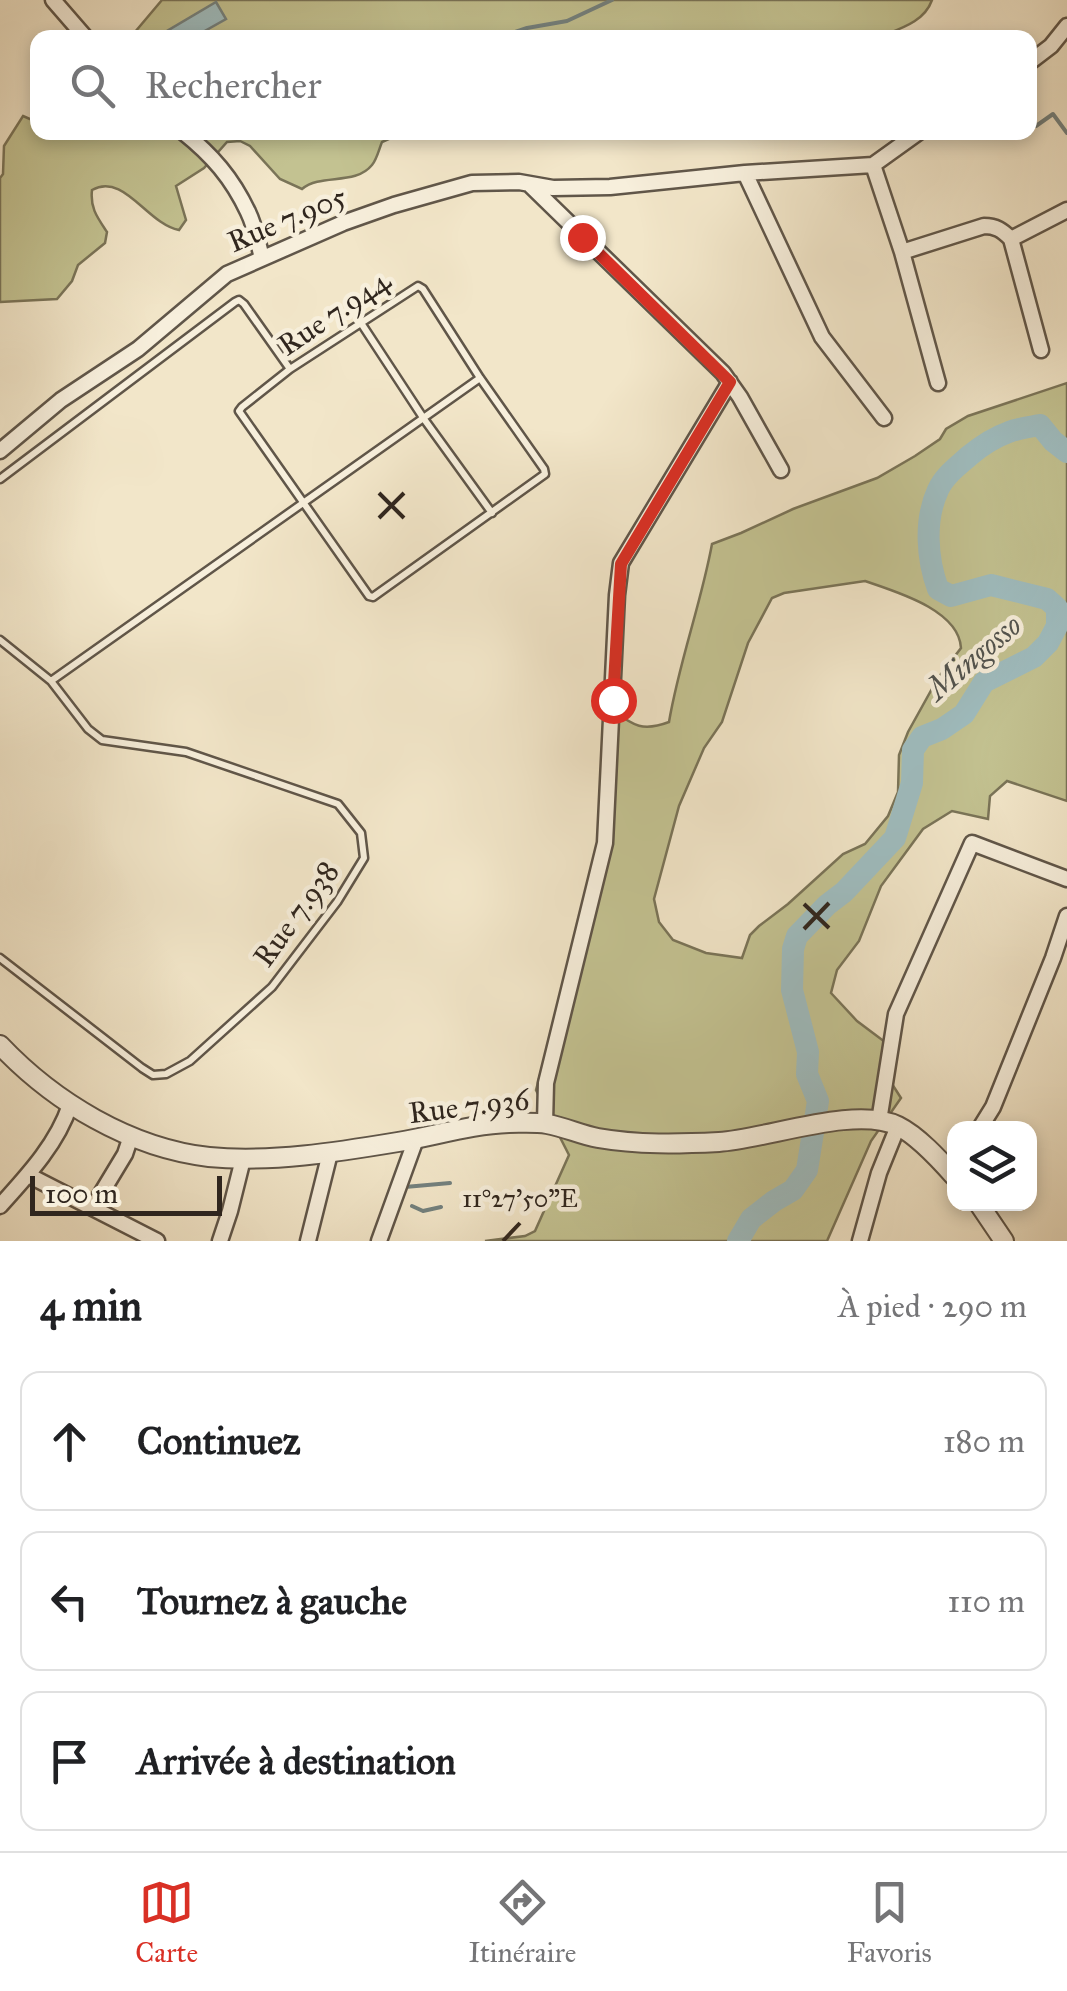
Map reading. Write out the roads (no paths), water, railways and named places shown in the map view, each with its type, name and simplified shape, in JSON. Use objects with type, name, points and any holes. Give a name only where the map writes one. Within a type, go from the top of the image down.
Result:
[{"type":"street","points":[[53,0],[79,30]]},
{"type":"street","points":[[1037,57],[1067,26]]},
{"type":"street","points":[[193,140],[224,172],[250,214],[262,258]]},
{"type":"street","points":[[908,140],[872,165],[902,252],[938,383]]},
{"type":"street","name":"Rue 7.905","points":[[0,452],[62,400],[138,349],[235,269],[360,217],[472,183],[610,187],[872,165]]},
{"type":"street","points":[[745,173],[822,337],[884,418]]},
{"type":"street","points":[[532,186],[730,382],[781,470]]},
{"type":"street","points":[[1010,240],[1067,210]]},
{"type":"street","points":[[902,252],[984,226],[1004,231],[1010,240],[1041,350]]},
{"type":"street","points":[[545,1124],[546,1083],[605,843],[621,564],[730,382]]},
{"type":"street","points":[[879,1121],[896,1014],[972,843],[1067,880]]},
{"type":"street","points":[[984,1121],[1067,916]]},
{"type":"street","name":"Rue 7.936","points":[[1,1048],[70,1104],[131,1136],[206,1156],[243,1159],[330,1153],[479,1126],[545,1124],[594,1138],[650,1144],[740,1140],[840,1120],[879,1121],[898,1126],[947,1164]]},
{"type":"street","points":[[2,1202],[28,1175],[62,1127],[70,1104]]},
{"type":"street","points":[[875,1241],[861,1236],[878,1173],[898,1126]]},
{"type":"street","points":[[93,1206],[125,1154],[131,1136]]},
{"type":"street","points":[[379,1241],[416,1139]]},
{"type":"street","points":[[308,1241],[330,1153]]},
{"type":"street","points":[[220,1241],[243,1159]]},
{"type":"street","points":[[28,1175],[158,1241]]},
{"type":"street","points":[[984,1211],[1004,1241]]},
{"type":"lane","name":"Rue 7.944","points":[[305,504],[239,412],[290,369],[418,286],[544,469],[540,478],[492,513]]},
{"type":"lane","points":[[0,479],[239,300],[290,369]]},
{"type":"lane","points":[[305,504],[368,596],[373,597],[492,513],[361,323]]},
{"type":"lane","points":[[51,681],[480,378]]},
{"type":"lane","name":"Rue 7.938","points":[[0,640],[51,681],[102,740],[186,752],[338,804],[361,833],[364,858],[338,902],[272,986],[190,1061],[166,1074],[154,1075],[142,1068],[0,958]]},
{"type":"water","points":[[216,2],[226,19],[206,30],[169,30]]},
{"type":"waterway","points":[[521,30],[567,21],[612,0]]},
{"type":"waterway","points":[[1037,125],[1053,114],[1067,133]]},
{"type":"waterway","name":"Mingosso","points":[[738,1241],[751,1219],[793,1190],[807,1170],[818,1101],[807,1074],[808,1052],[792,990],[797,936],[895,838],[912,783],[913,750],[922,737],[964,714],[984,682],[1034,657],[1057,626],[1057,608],[1047,599],[991,585],[951,596],[938,589],[929,540],[938,490],[974,452],[1013,431],[1040,425],[1067,452]]},
{"type":"waterway","points":[[405,1187],[450,1183]]},
{"type":"waterway","points":[[412,1206],[423,1211],[441,1207]]}]
